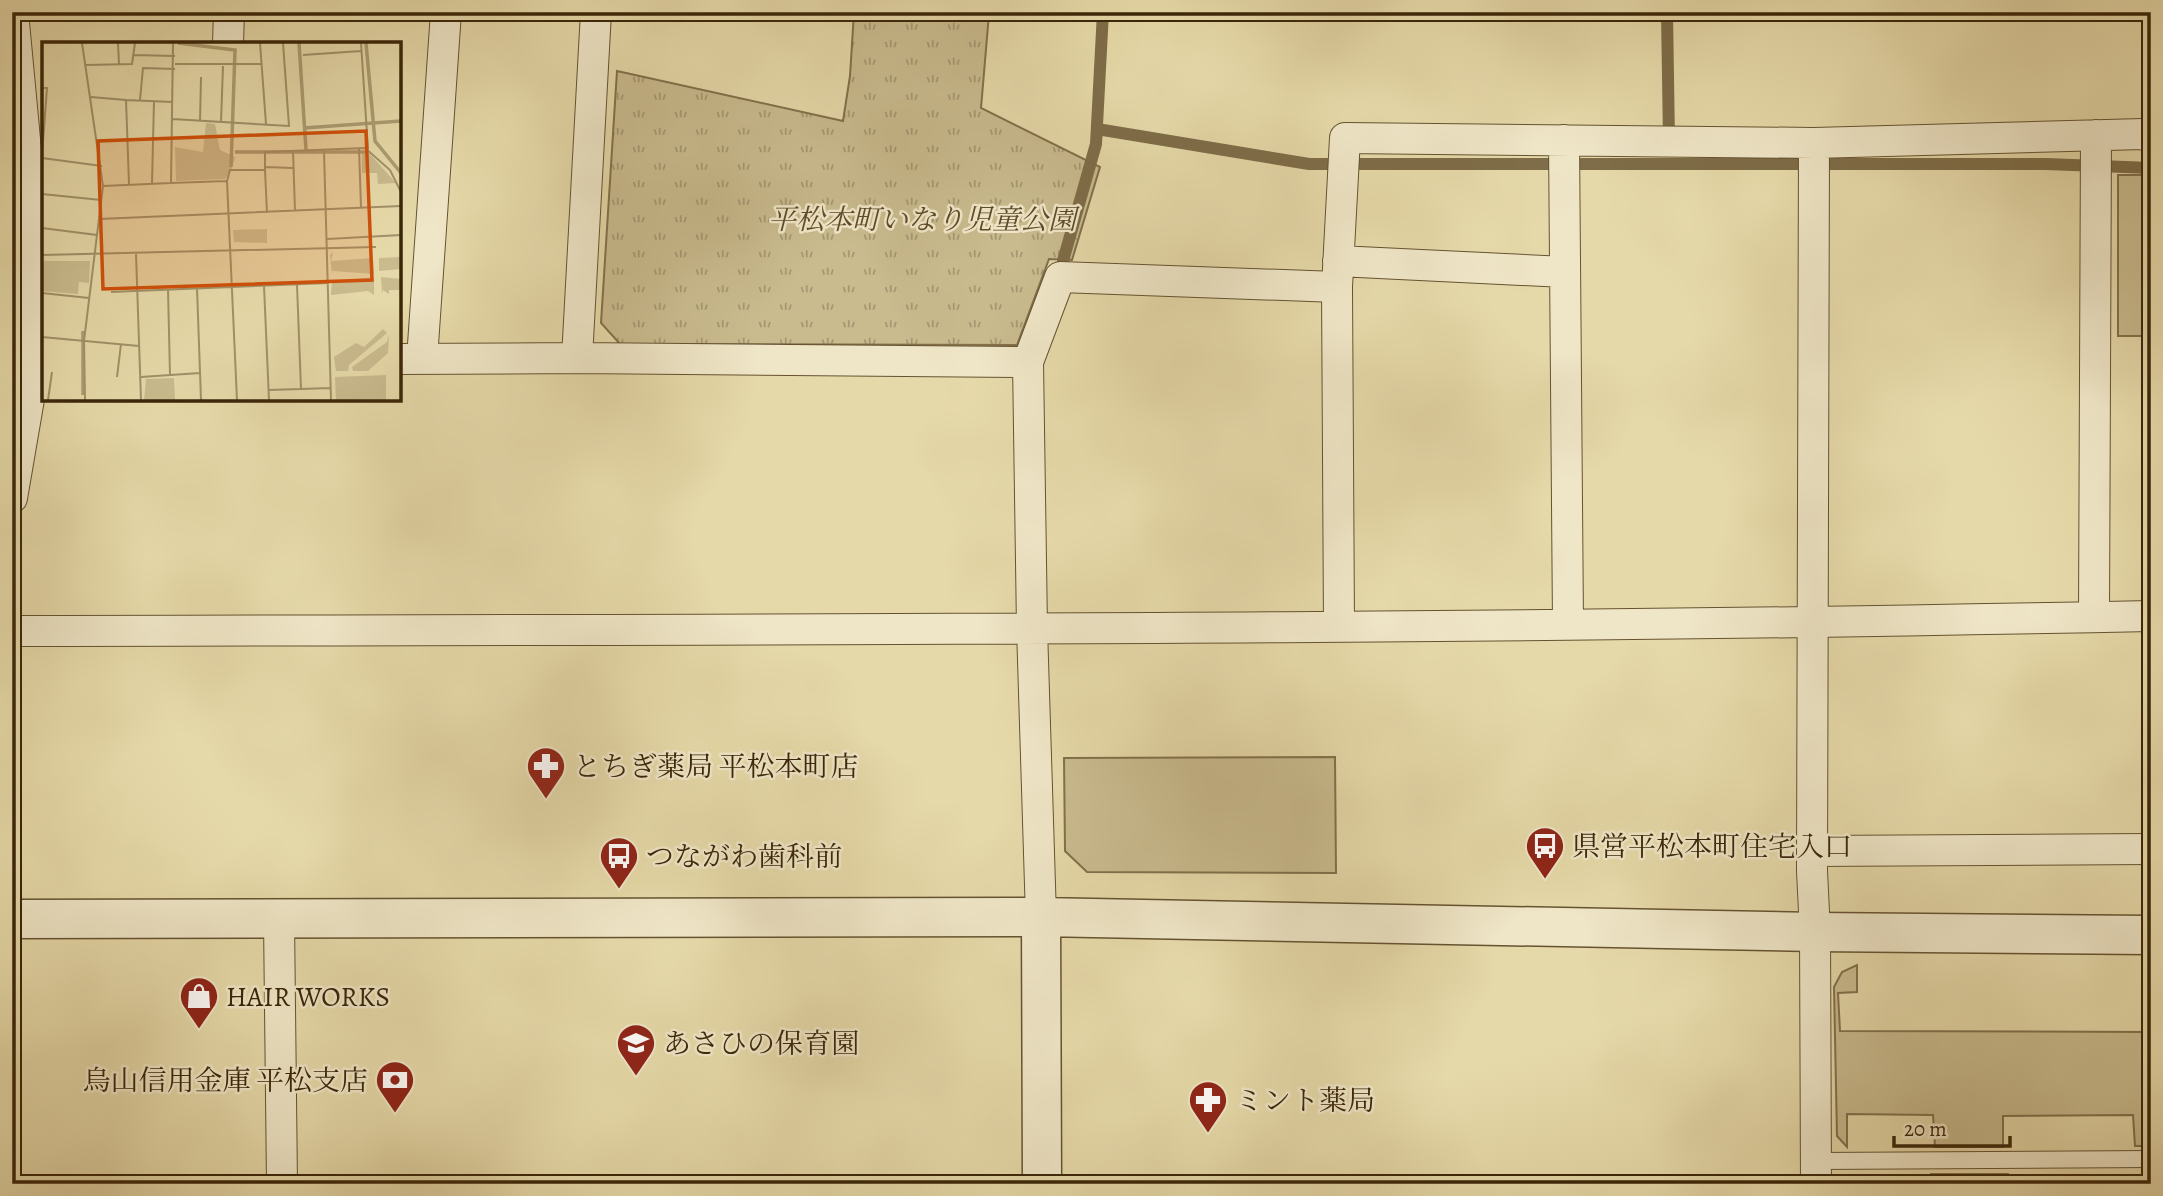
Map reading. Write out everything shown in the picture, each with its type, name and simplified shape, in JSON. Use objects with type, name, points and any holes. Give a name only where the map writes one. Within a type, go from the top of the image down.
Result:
[{"type":"street","points":[[13,12],[22,202],[39,364],[13,486]]},
{"type":"street","points":[[228,42],[229,12]]},
{"type":"street","points":[[446,12],[411,359],[1028,362]]},
{"type":"street","points":[[577,358],[596,12]]},
{"type":"street","points":[[1339,626],[1337,274],[1345,138],[1814,144],[2143,134],[2151,138]]},
{"type":"street","points":[[2094,617],[2096,135]]},
{"type":"street","points":[[1564,141],[1568,624]]},
{"type":"street","points":[[1814,144],[1812,851],[1816,1172]]},
{"type":"street","points":[[1042,1184],[1041,917],[1032,628],[1028,362],[1060,277],[1565,272]]},
{"type":"street","points":[[12,631],[1339,626],[2151,616]]},
{"type":"street","points":[[1812,851],[2151,849]]},
{"type":"street","points":[[12,919],[1041,917],[1815,932],[2151,935]]},
{"type":"street","points":[[279,919],[282,1184]]},
{"type":"lane","points":[[1816,1172],[2151,1159]]},
{"type":"green space","name":"平松本町いなり児童公園","points":[[854,12],[989,14],[981,108],[1100,167],[1072,260],[1049,259],[1017,345],[620,344],[601,323],[617,71],[843,121],[850,76]]},
{"type":"green space","points":[[2118,175],[2151,175],[2151,336],[2118,336]]},
{"type":"green space","points":[[1335,757],[1336,873],[1087,872],[1065,851],[1064,758]]},
{"type":"green space","points":[[1857,965],[1857,992],[1838,993],[1840,1031],[2151,1032],[2151,1146],[2135,1146],[2133,1115],[2003,1116],[2003,1147],[1935,1147],[1933,1115],[1847,1114],[1847,1147],[1837,1136],[1834,987],[1842,972]]},
{"type":"green space","points":[[1931,1174],[2008,1174],[2008,1184],[1931,1184]]},
{"type":"waterway","points":[[1063,261],[1096,144],[1103,12]]},
{"type":"waterway","points":[[1667,12],[1669,141]]},
{"type":"waterway","points":[[1097,129],[1309,164],[2046,164],[2151,168]]},
{"type":"place","name":"とちぎ薬局 平松本町店","points":[[546,800]]},
{"type":"place","name":"県営平松本町住宅入口","points":[[1545,880]]},
{"type":"place","name":"つながわ歯科前","points":[[619,890]]},
{"type":"place","name":"HAIR WORKS","points":[[199,1030]]},
{"type":"place","name":"あさひの保育園","points":[[636,1077]]},
{"type":"place","name":"烏山信用金庫 平松支店","points":[[395,1114]]},
{"type":"place","name":"ミント薬局","points":[[1208,1134]]}]
